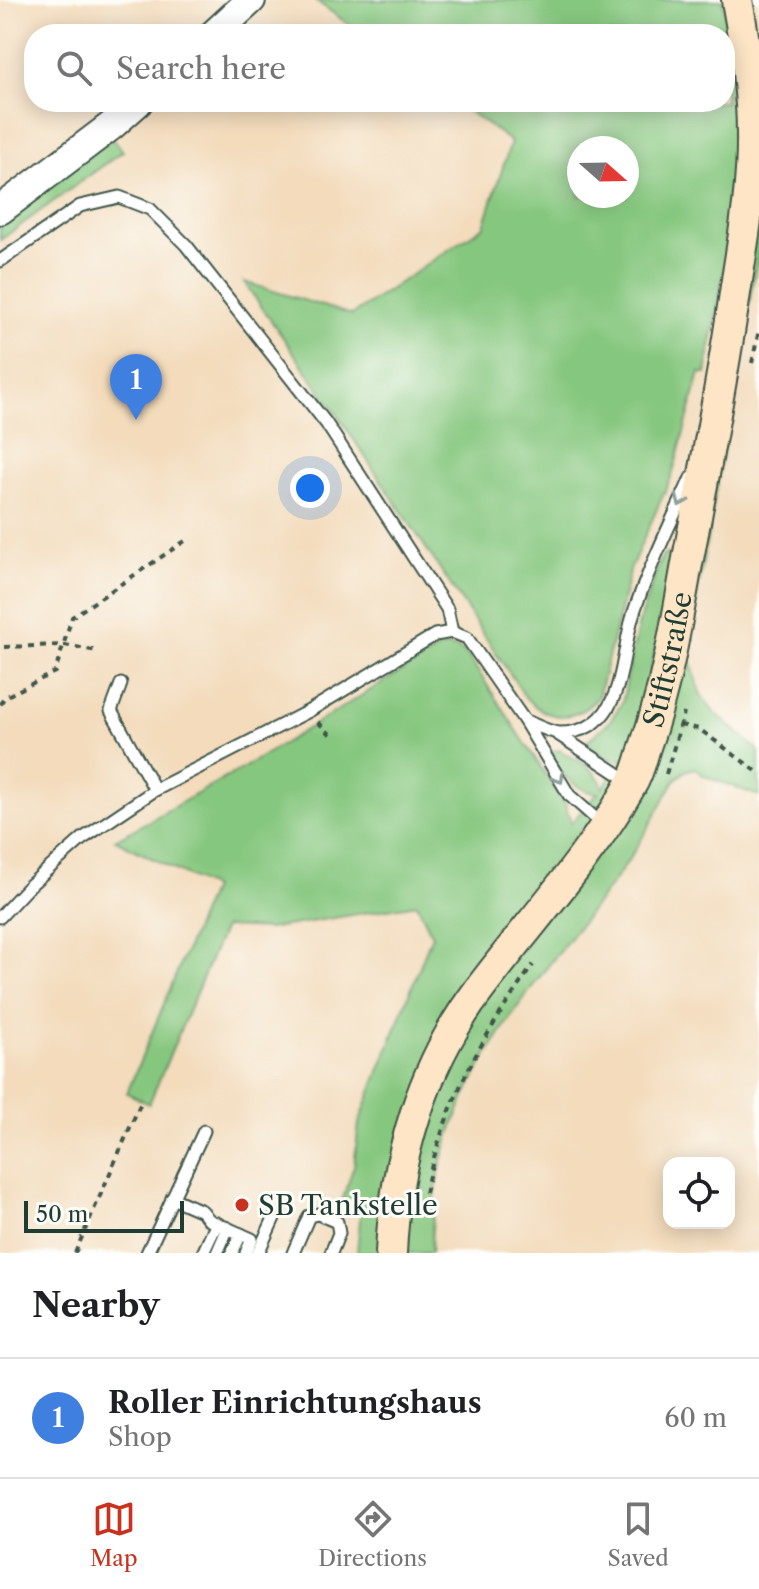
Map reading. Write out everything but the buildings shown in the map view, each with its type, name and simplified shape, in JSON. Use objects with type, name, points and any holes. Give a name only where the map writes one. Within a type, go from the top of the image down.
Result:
[{"type":"main road","name":"Stiftstraße","points":[[391,1253],[404,1150],[418,1101],[436,1062],[477,993],[563,885],[633,783],[655,719],[712,430],[747,212],[752,133],[746,51],[737,0]]},
{"type":"street","points":[[225,24],[251,0]]},
{"type":"street","points":[[0,210],[127,112]]},
{"type":"lane","points":[[0,261],[80,206],[119,197],[150,209],[186,245],[326,423],[447,609],[452,632]]},
{"type":"lane","points":[[556,733],[587,726],[607,711],[620,680],[634,611],[712,430]]},
{"type":"lane","points":[[0,917],[28,887],[82,839],[155,790],[309,711],[435,635],[452,632],[467,638],[524,720],[569,795],[604,826]]},
{"type":"lane","points":[[121,684],[111,711],[155,790]]},
{"type":"lane","points":[[524,720],[556,733],[633,783]]},
{"type":"lane","points":[[147,1253],[204,1131]]},
{"type":"lane","points":[[172,1198],[202,1211],[209,1220],[252,1239],[246,1253]]},
{"type":"lane","points":[[293,1253],[309,1216],[318,1214],[337,1222],[339,1233],[331,1253]]},
{"type":"lane","points":[[258,1253],[274,1218]]},
{"type":"lane","points":[[203,1253],[222,1226]]},
{"type":"lane","points":[[217,1253],[222,1226]]},
{"type":"lane","points":[[232,1253],[241,1234]]},
{"type":"path","points":[[0,704],[5,697],[55,672],[72,617],[185,541]]},
{"type":"path","points":[[4,647],[65,645],[97,651]]},
{"type":"path","points":[[655,719],[699,729],[758,770]]},
{"type":"path","points":[[75,1253],[142,1100]]},
{"type":"green space","points":[[315,0],[723,0],[727,24],[348,24]]},
{"type":"green space","points":[[735,74],[737,172],[729,240],[706,374],[700,373],[673,473],[631,567],[598,697],[572,715],[553,715],[526,698],[336,413],[244,282],[352,315],[484,226],[511,142],[470,112],[735,112]]},
{"type":"green space","points":[[112,138],[123,151],[0,240],[0,223]]},
{"type":"green space","points":[[759,186],[759,250],[687,650],[701,695],[713,711],[759,751],[759,796],[704,776],[696,768],[685,771],[675,780],[627,863],[518,1007],[474,1078],[457,1116],[440,1169],[431,1253],[357,1253],[361,1209],[342,1200],[354,1166],[359,1123],[432,935],[417,904],[268,929],[224,927],[149,1104],[127,1093],[212,888],[115,840],[243,768],[441,647],[454,647],[470,659],[565,804],[571,823],[598,793],[583,789],[568,779],[556,766],[550,752],[559,750],[585,765],[596,775],[603,788],[623,760],[602,756],[587,741],[609,722],[622,703],[640,618],[662,556],[672,552],[650,677]]},
{"type":"place","name":"Roller Einrichtungshaus","points":[[136,420]]},
{"type":"place","name":"SB Tankstelle","points":[[242,1205]]}]
